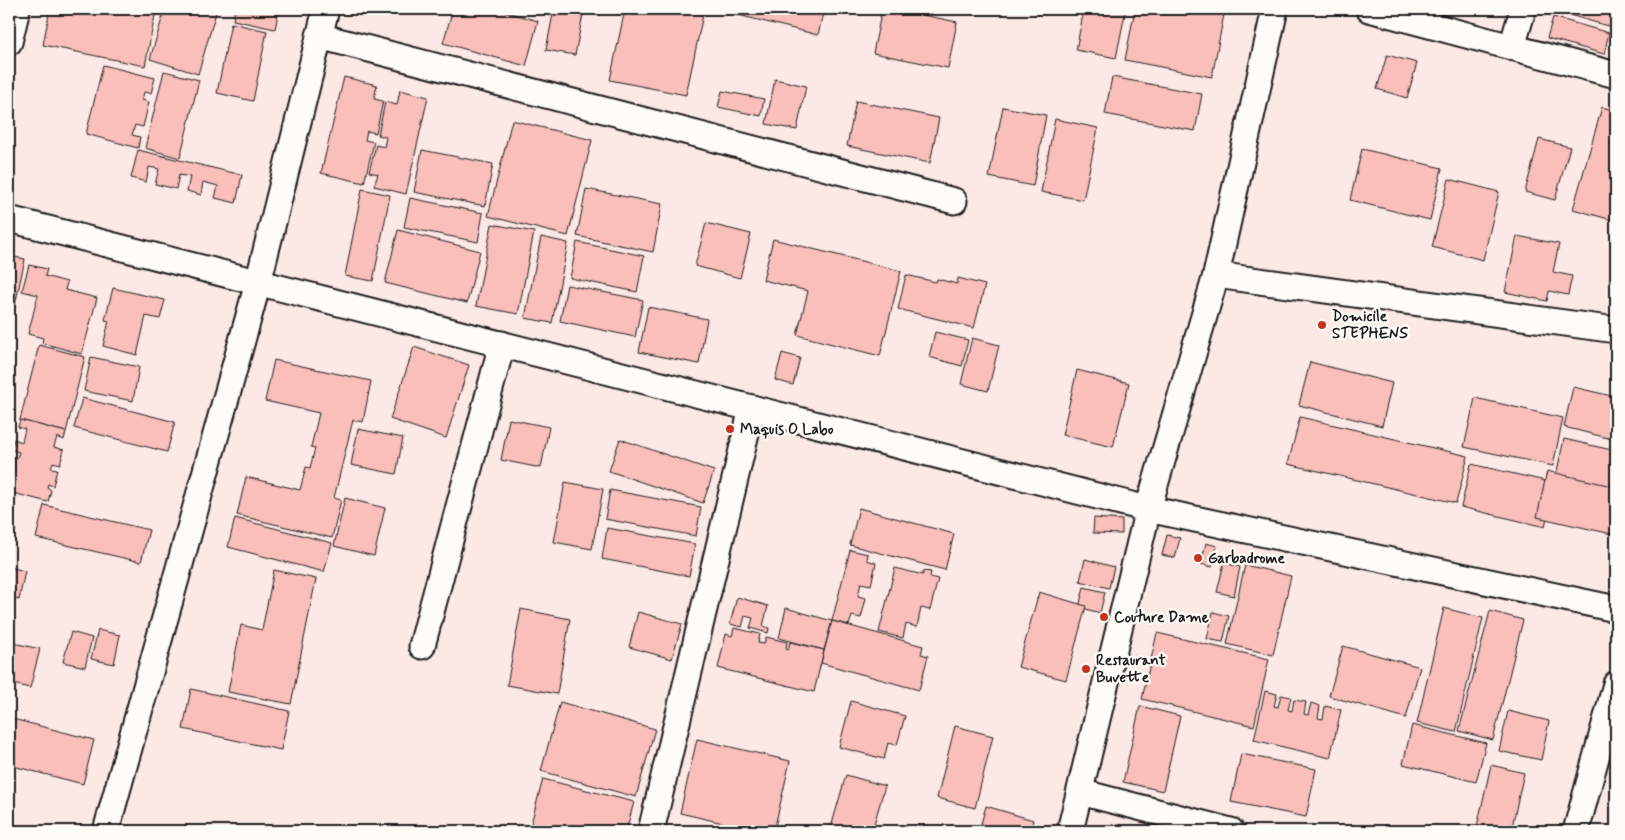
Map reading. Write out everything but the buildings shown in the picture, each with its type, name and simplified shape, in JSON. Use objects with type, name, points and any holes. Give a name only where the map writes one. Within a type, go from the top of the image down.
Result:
[{"type":"street","points":[[9,42],[17,9]]},
{"type":"street","points":[[106,831],[258,282],[326,9]]},
{"type":"street","points":[[1070,831],[1148,509],[1216,275],[1275,9]]},
{"type":"street","points":[[1370,9],[1616,75]]},
{"type":"street","points":[[1512,47],[1522,9]]},
{"type":"street","points":[[319,36],[954,201]]},
{"type":"street","points":[[9,219],[1148,509],[1616,609]]},
{"type":"street","points":[[1216,275],[1616,330]]},
{"type":"street","points":[[422,646],[502,344]]},
{"type":"street","points":[[651,831],[752,408]]},
{"type":"street","points":[[1576,831],[1616,684]]},
{"type":"street","points":[[1080,792],[1231,831]]},
{"type":"place","name":"Domicile STEPHENS","points":[[1322,325]]},
{"type":"place","name":"Maquis O Labo","points":[[730,429]]},
{"type":"place","name":"Garbadrome","points":[[1198,558]]},
{"type":"place","name":"Couture Dame","points":[[1104,617]]},
{"type":"place","name":"Restaurant Buvette","points":[[1086,669]]}]
